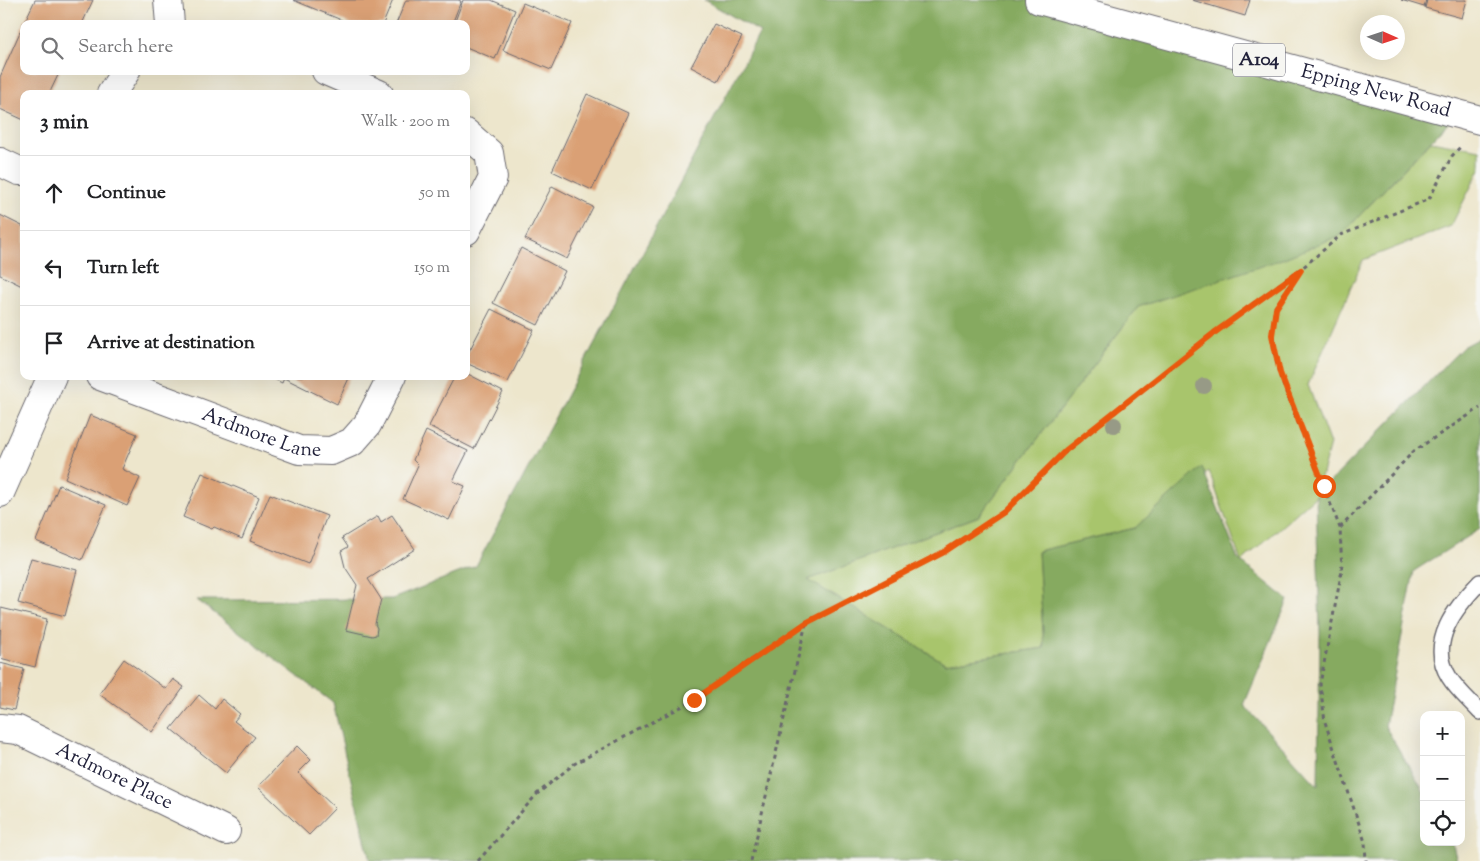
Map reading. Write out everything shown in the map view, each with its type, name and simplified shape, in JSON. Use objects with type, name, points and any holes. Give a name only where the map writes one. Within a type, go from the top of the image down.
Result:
[{"type":"street","points":[[168,0],[170,20]]},
{"type":"street","name":"Epping New Road","points":[[1039,0],[1473,131]]},
{"type":"street","points":[[113,90],[123,75]]},
{"type":"street","points":[[335,75],[369,90]]},
{"type":"street","points":[[470,136],[489,153],[493,178],[470,223]]},
{"type":"street","points":[[0,162],[20,170]]},
{"type":"street","points":[[0,493],[50,380]]},
{"type":"street","name":"Ardmore Lane","points":[[111,380],[298,450],[330,451],[352,442],[367,425],[390,380]]},
{"type":"street","name":"Ardmore Place","points":[[0,728],[18,730],[226,831]]},
{"type":"lane","points":[[1480,582],[1466,596],[1452,616],[1443,635],[1441,648],[1442,661],[1449,677],[1480,712]]},
{"type":"path","points":[[478,861],[537,794],[574,764],[694,700],[806,623],[944,552],[1004,512],[1066,450],[1214,333],[1301,270],[1341,235],[1430,199],[1452,156],[1473,131]]},
{"type":"path","points":[[1301,270],[1276,308],[1272,335],[1280,373],[1340,528],[1342,570],[1320,684],[1325,722],[1365,842],[1366,861]]},
{"type":"path","points":[[1340,528],[1414,451],[1480,408]]},
{"type":"path","points":[[751,861],[806,623]]},
{"type":"green space","points":[[704,0],[1032,0],[1458,112],[1341,235],[1282,259],[1138,307],[979,516],[808,580],[945,663],[1044,648],[1038,551],[1135,528],[1202,467],[1238,559],[1288,600],[1244,705],[1318,786],[1320,633],[1316,496],[1463,347],[1480,338],[1480,529],[1414,571],[1385,726],[1420,785],[1420,846],[1453,846],[1457,861],[370,861],[333,703],[197,600],[392,599],[476,566],[760,32]]},
{"type":"green space","points":[[1431,141],[1480,150],[1480,169],[1451,226],[1363,260],[1308,385],[1330,444],[1316,496],[1241,562],[1209,471],[1135,528],[1038,551],[1044,648],[945,663],[807,580],[979,516],[1138,307],[1341,235]]},
{"type":"building","points":[[35,0],[93,0],[84,20],[25,20]]},
{"type":"building","points":[[293,0],[393,0],[385,20],[341,20]]},
{"type":"building","points":[[406,0],[461,1],[454,20],[398,20]]},
{"type":"building","points":[[463,0],[491,0],[515,10],[495,59],[470,49],[470,20],[456,20]]},
{"type":"building","points":[[1192,0],[1250,0],[1245,16]]},
{"type":"building","points":[[1401,0],[1426,0],[1424,7]]},
{"type":"building","points":[[1427,0],[1467,0],[1462,18],[1425,8]]},
{"type":"building","points":[[523,3],[572,23],[551,70],[503,50]]},
{"type":"building","points":[[714,24],[742,37],[718,81],[691,67]]},
{"type":"building","points":[[20,32],[20,75],[58,75],[51,90],[20,90],[20,118],[0,109],[0,77]]},
{"type":"building","points":[[587,94],[628,113],[592,190],[552,171]]},
{"type":"building","points":[[552,186],[593,207],[567,259],[525,239]]},
{"type":"building","points":[[0,215],[20,225],[20,285],[0,275]]},
{"type":"building","points":[[521,248],[565,271],[538,325],[493,303]]},
{"type":"building","points":[[491,309],[534,330],[508,382],[470,365],[470,349]]},
{"type":"building","points":[[470,375],[503,392],[474,449],[429,426],[453,380],[470,380]]},
{"type":"building","points":[[288,380],[348,380],[337,404]]},
{"type":"building","points":[[90,415],[137,434],[122,469],[140,478],[127,506],[65,478]]},
{"type":"building","points":[[426,431],[468,451],[453,481],[465,486],[449,520],[403,499],[418,465],[413,460]]},
{"type":"building","points":[[202,473],[259,497],[242,539],[183,517]]},
{"type":"building","points":[[59,485],[106,505],[82,560],[36,541]]},
{"type":"building","points":[[270,494],[327,516],[308,564],[250,541]]},
{"type":"building","points":[[392,515],[415,549],[368,579],[381,599],[375,624],[377,628],[376,635],[372,636],[346,630],[357,585],[345,567],[341,551],[348,547],[342,538],[378,516],[381,522]]},
{"type":"building","points":[[31,558],[77,570],[65,616],[18,603]]},
{"type":"building","points":[[1,608],[47,619],[35,667],[0,658]]},
{"type":"building","points":[[124,659],[166,689],[173,679],[184,687],[152,732],[99,694]]},
{"type":"building","points":[[0,663],[24,669],[14,710],[0,707]]},
{"type":"building","points":[[199,695],[215,709],[222,699],[240,714],[234,721],[255,737],[226,773],[171,729]]},
{"type":"building","points":[[297,746],[311,760],[298,773],[335,808],[309,835],[258,787]]},
{"type":"route","points":[[694,700],[806,623],[944,552],[1004,512],[1066,450],[1214,333],[1301,270],[1276,308],[1272,335],[1280,373],[1324,486]]}]
